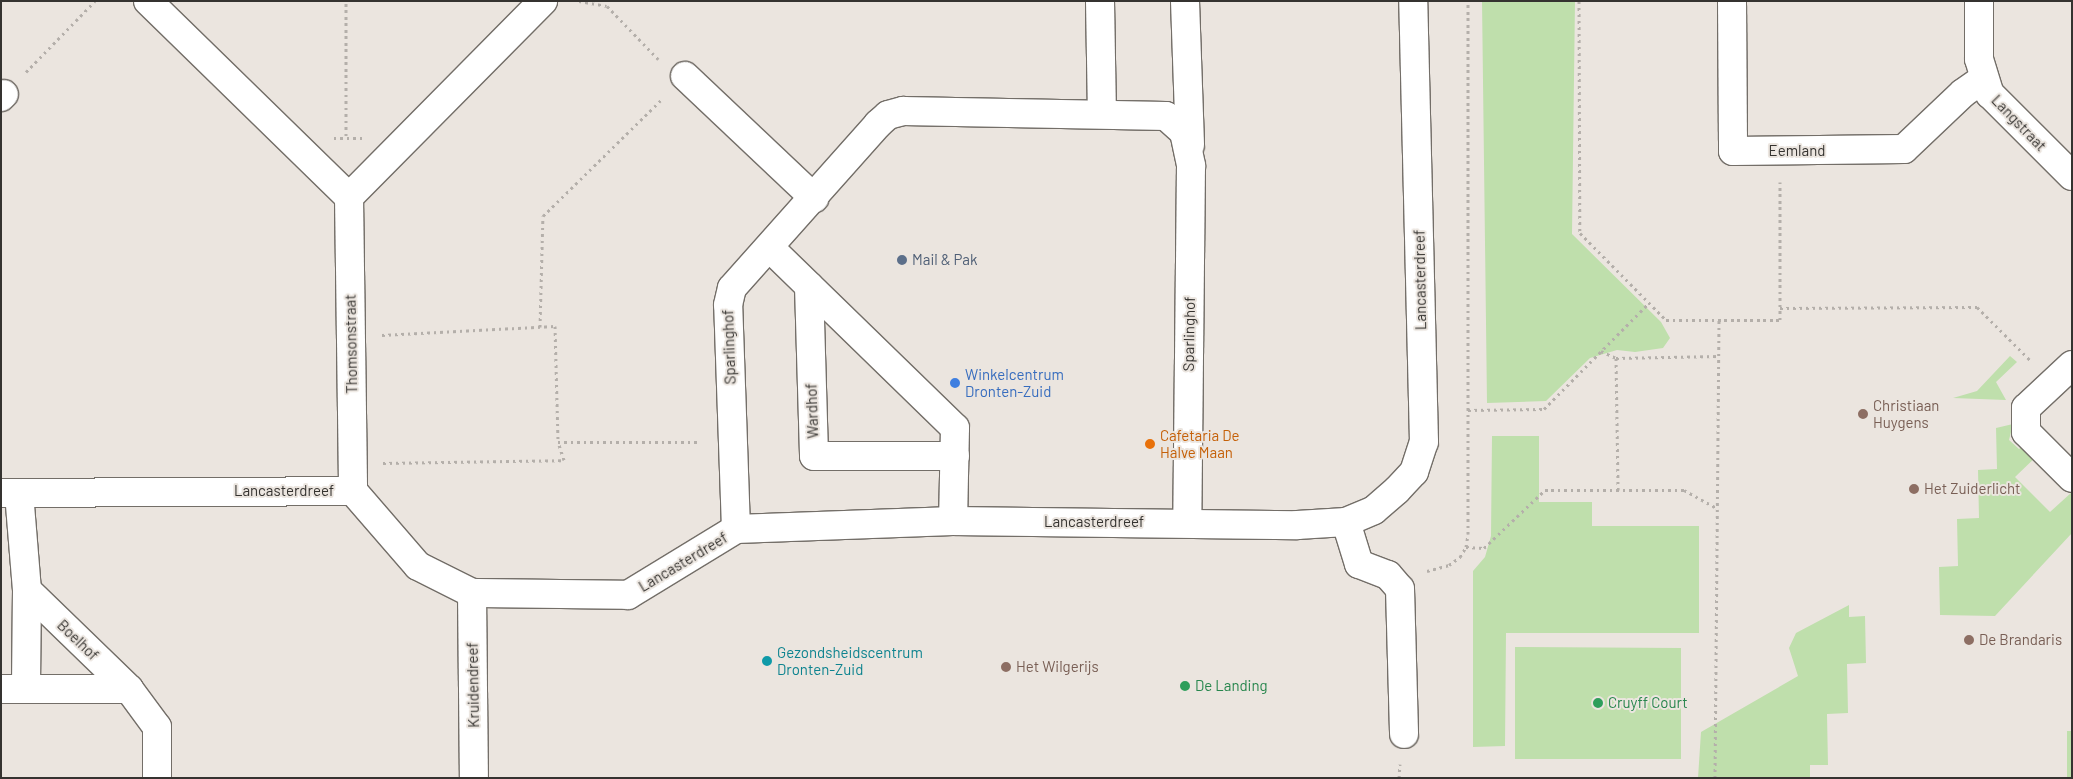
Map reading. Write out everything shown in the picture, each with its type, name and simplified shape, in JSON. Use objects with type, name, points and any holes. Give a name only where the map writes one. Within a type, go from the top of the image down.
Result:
[{"type":"street","points":[[148,1],[349,197],[543,1]]},
{"type":"street","points":[[1100,1],[1102,114]]},
{"type":"street","name":"Sparlinghof","points":[[1185,1],[1190,146],[1187,522]]},
{"type":"street","name":"Lancasterdreef","points":[[10,493],[353,491],[418,566],[472,593],[628,595],[736,530],[953,521],[1187,522],[1297,525],[1346,522],[1374,510],[1397,490],[1414,472],[1424,442],[1413,1]]},
{"type":"street","name":"Eemland","points":[[1732,1],[1733,151],[1904,149],[1963,93],[1983,79]]},
{"type":"street","name":"Langstraat","points":[[1979,1],[1979,59],[1983,79],[1990,94],[2072,176]]},
{"type":"street","points":[[685,76],[814,198]]},
{"type":"street","name":"Sparlinghof","points":[[736,530],[728,299],[732,288],[888,116],[904,111],[1166,116],[1184,132],[1190,146]]},
{"type":"street","name":"Thomsonstraat","points":[[349,197],[353,491]]},
{"type":"street","points":[[770,248],[955,428],[953,521]]},
{"type":"street","name":"Wardhof","points":[[809,286],[814,456],[954,456]]},
{"type":"street","points":[[2063,374],[2026,408],[2026,432],[2072,478]]},
{"type":"street","points":[[10,493],[28,590],[14,689],[129,689]]},
{"type":"street","points":[[1346,522],[1359,564],[1397,581],[1400,589],[1404,734]]},
{"type":"street","name":"Boelhof","points":[[28,590],[129,689],[156,727],[157,778]]},
{"type":"street","name":"Kruidendreef","points":[[472,593],[474,778]]},
{"type":"path","points":[[3,95],[95,1]]},
{"type":"path","points":[[346,1],[346,136]]},
{"type":"path","points":[[579,1],[607,4],[672,73],[685,76]]},
{"type":"path","points":[[1397,581],[1449,564],[1466,547],[1468,1]]},
{"type":"path","points":[[1579,1],[1580,233],[1666,320],[1780,320],[1780,151]]},
{"type":"path","points":[[540,327],[543,216],[685,76]]},
{"type":"path","points":[[307,156],[326,138],[346,136],[380,140],[391,155]]},
{"type":"path","points":[[1468,410],[1544,409],[1649,302]]},
{"type":"path","points":[[1780,308],[1978,307],[2063,374]]},
{"type":"path","points":[[1716,778],[1719,320]]},
{"type":"path","points":[[352,336],[555,326],[558,442],[564,460],[353,464]]},
{"type":"path","points":[[1601,351],[1616,358],[1719,356]]},
{"type":"path","points":[[1616,358],[1618,490]]},
{"type":"path","points":[[558,442],[733,442]]},
{"type":"path","points":[[1466,547],[1484,548],[1544,490],[1684,490],[1718,509]]},
{"type":"green space","points":[[1482,1],[1575,1],[1572,234],[1661,322],[1670,338],[1663,348],[1635,352],[1617,350],[1590,358],[1546,401],[1487,403]]},
{"type":"green space","points":[[2010,356],[2017,362],[1996,382],[2006,400],[1953,398],[1977,391]]},
{"type":"green space","points":[[2013,424],[2009,440],[2019,449],[2029,440],[2041,452],[2015,477],[2050,512],[2072,492],[2072,533],[1995,616],[1940,615],[1939,567],[1958,566],[1957,519],[1979,518],[1978,470],[1997,469],[1996,428]]},
{"type":"green space","points":[[1492,436],[1539,436],[1539,502],[1592,502],[1592,526],[1699,526],[1699,633],[1506,633],[1505,746],[1473,747],[1473,571],[1485,557],[1491,536]]},
{"type":"green space","points":[[1849,605],[1849,617],[1865,616],[1866,663],[1847,664],[1848,713],[1827,714],[1828,765],[1810,765],[1810,778],[1698,778],[1701,732],[1798,676],[1789,648],[1796,633]]},
{"type":"green space","name":"Cruyff Court","points":[[1515,647],[1681,648],[1681,759],[1515,759]]},
{"type":"green space","points":[[2067,731],[2072,731],[2072,778],[2067,778]]},
{"type":"place","name":"Mail & Pak","points":[[902,260]]},
{"type":"place","name":"Winkelcentrum Dronten-Zuid","points":[[955,383]]},
{"type":"place","name":"Christiaan Huygens","points":[[1863,414]]},
{"type":"place","name":"Cafetaria De Halve Maan","points":[[1150,444]]},
{"type":"place","name":"Het Zuiderlicht","points":[[1914,489]]},
{"type":"place","name":"De Brandaris","points":[[1969,640]]},
{"type":"place","name":"Gezondsheidscentrum Dronten-Zuid","points":[[767,661]]},
{"type":"place","name":"Het Wilgerijs","points":[[1006,667]]},
{"type":"place","name":"De Landing","points":[[1185,686]]},
{"type":"place","name":"Cruyff Court","points":[[1598,703]]}]
